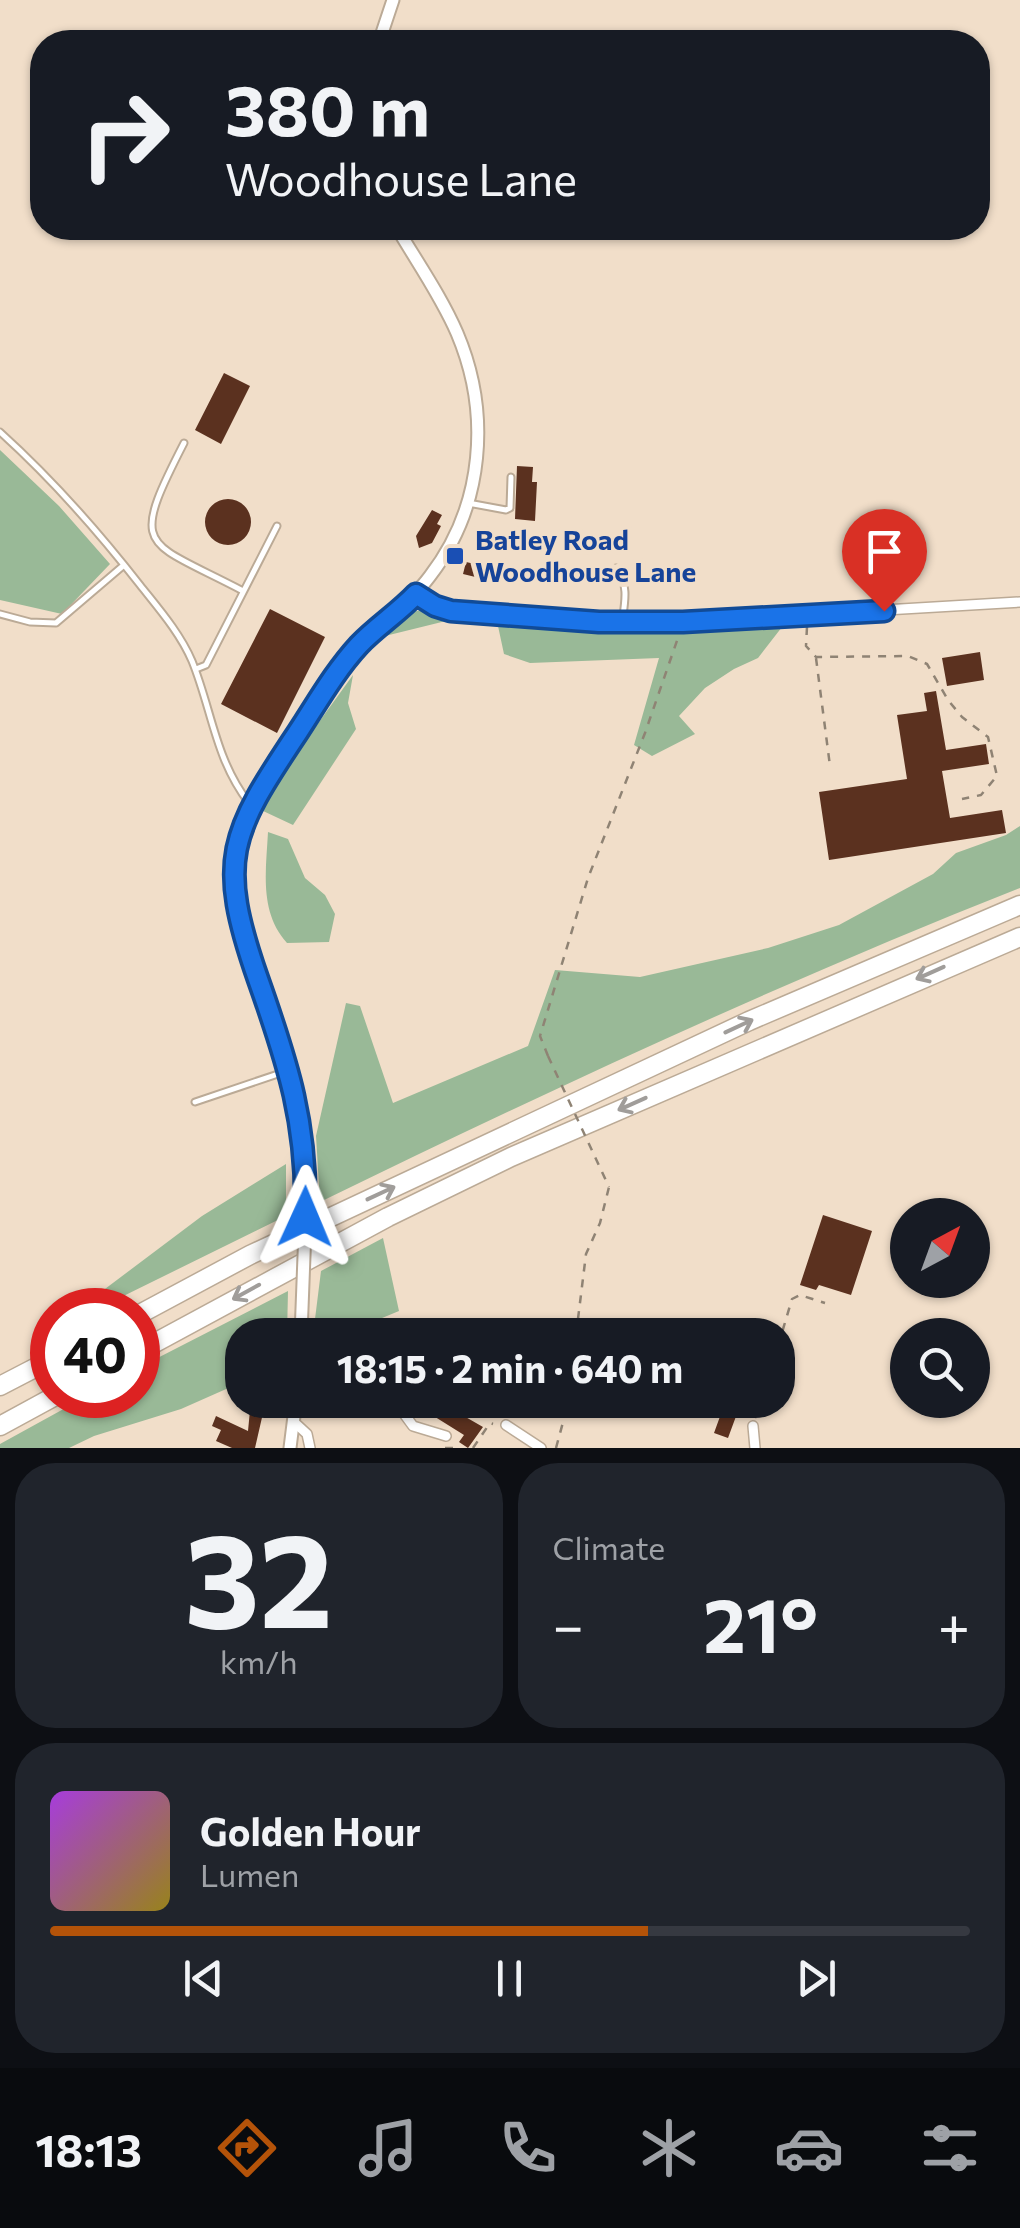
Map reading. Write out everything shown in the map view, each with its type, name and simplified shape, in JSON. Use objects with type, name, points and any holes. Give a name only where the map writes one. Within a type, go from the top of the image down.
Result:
[{"type":"highway","points":[[160,1303],[250,1255],[749,1022],[1020,906]]},
{"type":"highway","points":[[160,1340],[372,1225],[511,1157],[1020,937]]},
{"type":"highway","points":[[0,1386],[30,1370]]},
{"type":"highway","points":[[0,1426],[30,1410]]},
{"type":"street","points":[[383,30],[393,0]]},
{"type":"street","points":[[301,1318],[306,1177],[303,1134],[290,1070],[234,896],[234,860],[250,805],[349,656],[416,594],[448,550],[468,503],[477,469],[478,426],[469,366],[456,331],[404,240]]},
{"type":"street","points":[[416,594],[451,611],[622,622],[683,622],[1020,602]]},
{"type":"street","points":[[290,1448],[295,1418]]},
{"type":"street","points":[[407,1418],[413,1426],[446,1436]]},
{"type":"street","points":[[294,1422],[307,1434],[310,1448]]},
{"type":"street","points":[[506,1426],[541,1448]]},
{"type":"street","points":[[752,1426],[756,1448]]},
{"type":"lane","points":[[0,432],[73,502],[177,632],[194,669],[218,748],[234,784],[250,805]]},
{"type":"lane","points":[[184,443],[156,498],[150,518],[152,536],[164,550],[244,591]]},
{"type":"lane","points":[[468,503],[510,508],[511,477]]},
{"type":"lane","points":[[194,669],[206,664],[277,526]]},
{"type":"lane","points":[[0,614],[30,622],[56,622],[124,564]]},
{"type":"lane","points":[[616,568],[626,591],[622,622]]},
{"type":"lane","points":[[195,1102],[290,1070]]},
{"type":"path","points":[[807,615],[806,646],[816,657],[830,766]]},
{"type":"path","points":[[578,1318],[586,1254],[600,1223],[609,1187],[540,1036],[588,878],[646,734],[683,622]]},
{"type":"path","points":[[816,657],[908,656],[927,664],[948,700],[992,744],[997,776],[982,795],[962,799]]},
{"type":"path","points":[[786,1318],[792,1299],[800,1294],[825,1303]]},
{"type":"path","points":[[556,1448],[564,1418]]},
{"type":"path","points":[[752,1426],[755,1418]]},
{"type":"path","points":[[472,1448],[490,1424],[506,1426]]},
{"type":"path","points":[[445,1448],[457,1448]]},
{"type":"green space","points":[[0,450],[59,506],[110,564],[62,614],[0,600]]},
{"type":"green space","points":[[422,610],[454,619],[385,636],[412,612]]},
{"type":"green space","points":[[454,619],[600,629],[782,627],[758,658],[705,688],[679,716],[695,734],[652,756],[634,745],[659,658],[530,663],[504,654],[498,626]]},
{"type":"green space","points":[[353,675],[348,703],[356,729],[293,825],[261,810],[290,762]]},
{"type":"green space","points":[[1020,826],[1020,888],[667,1038],[320,1202],[316,1136],[346,1003],[360,1006],[393,1103],[528,1046],[555,970],[640,977],[768,948],[839,925],[933,874],[956,853]]},
{"type":"green space","points":[[268,832],[288,839],[305,878],[325,895],[335,914],[329,942],[287,943],[278,931],[266,891]]},
{"type":"green space","points":[[286,1164],[286,1216],[140,1288],[106,1288],[202,1216]]},
{"type":"green space","points":[[383,1238],[399,1311],[382,1318],[315,1318],[321,1271]]},
{"type":"green space","points":[[288,1291],[287,1318],[235,1318]]},
{"type":"green space","points":[[225,1323],[225,1390],[160,1416],[160,1357]]},
{"type":"green space","points":[[47,1418],[152,1418],[69,1448],[0,1448],[0,1444]]},
{"type":"building","points":[[224,373],[250,386],[221,444],[195,430]]},
{"type":"building","points":[[517,466],[533,467],[532,482],[537,482],[535,521],[515,519]]},
{"type":"building","points":[[228,499],[244,506],[251,522],[244,538],[228,545],[212,538],[205,522],[212,506]]},
{"type":"building","points":[[432,510],[442,515],[437,524],[441,526],[432,543],[419,548],[416,536]]},
{"type":"building","points":[[476,559],[500,565],[496,582],[463,574],[466,562],[475,564]]},
{"type":"building","points":[[270,609],[325,637],[277,733],[221,704]]},
{"type":"building","points":[[980,652],[984,680],[947,686],[942,658]]},
{"type":"building","points":[[936,691],[946,750],[986,744],[989,764],[942,771],[950,818],[1002,810],[1006,833],[829,860],[819,792],[907,779],[897,715],[927,711],[924,693]]},
{"type":"building","points":[[823,1215],[872,1231],[851,1295],[819,1285],[816,1290],[800,1285]]},
{"type":"building","points":[[216,1416],[248,1431],[249,1418],[262,1418],[255,1448],[232,1448],[216,1441],[221,1430],[212,1426]]},
{"type":"building","points":[[437,1418],[467,1418],[483,1427],[468,1448],[459,1442],[464,1435]]},
{"type":"building","points":[[719,1418],[735,1418],[728,1438],[714,1433]]},
{"type":"place","name":"Batley Road Woodhouse Lane","points":[[455,556]]},
{"type":"route","points":[[305,1217],[306,1177],[297,1098],[241,928],[234,896],[234,860],[240,830],[253,799],[338,670],[362,642],[416,594],[451,611],[599,622],[683,622],[884,611]]}]
